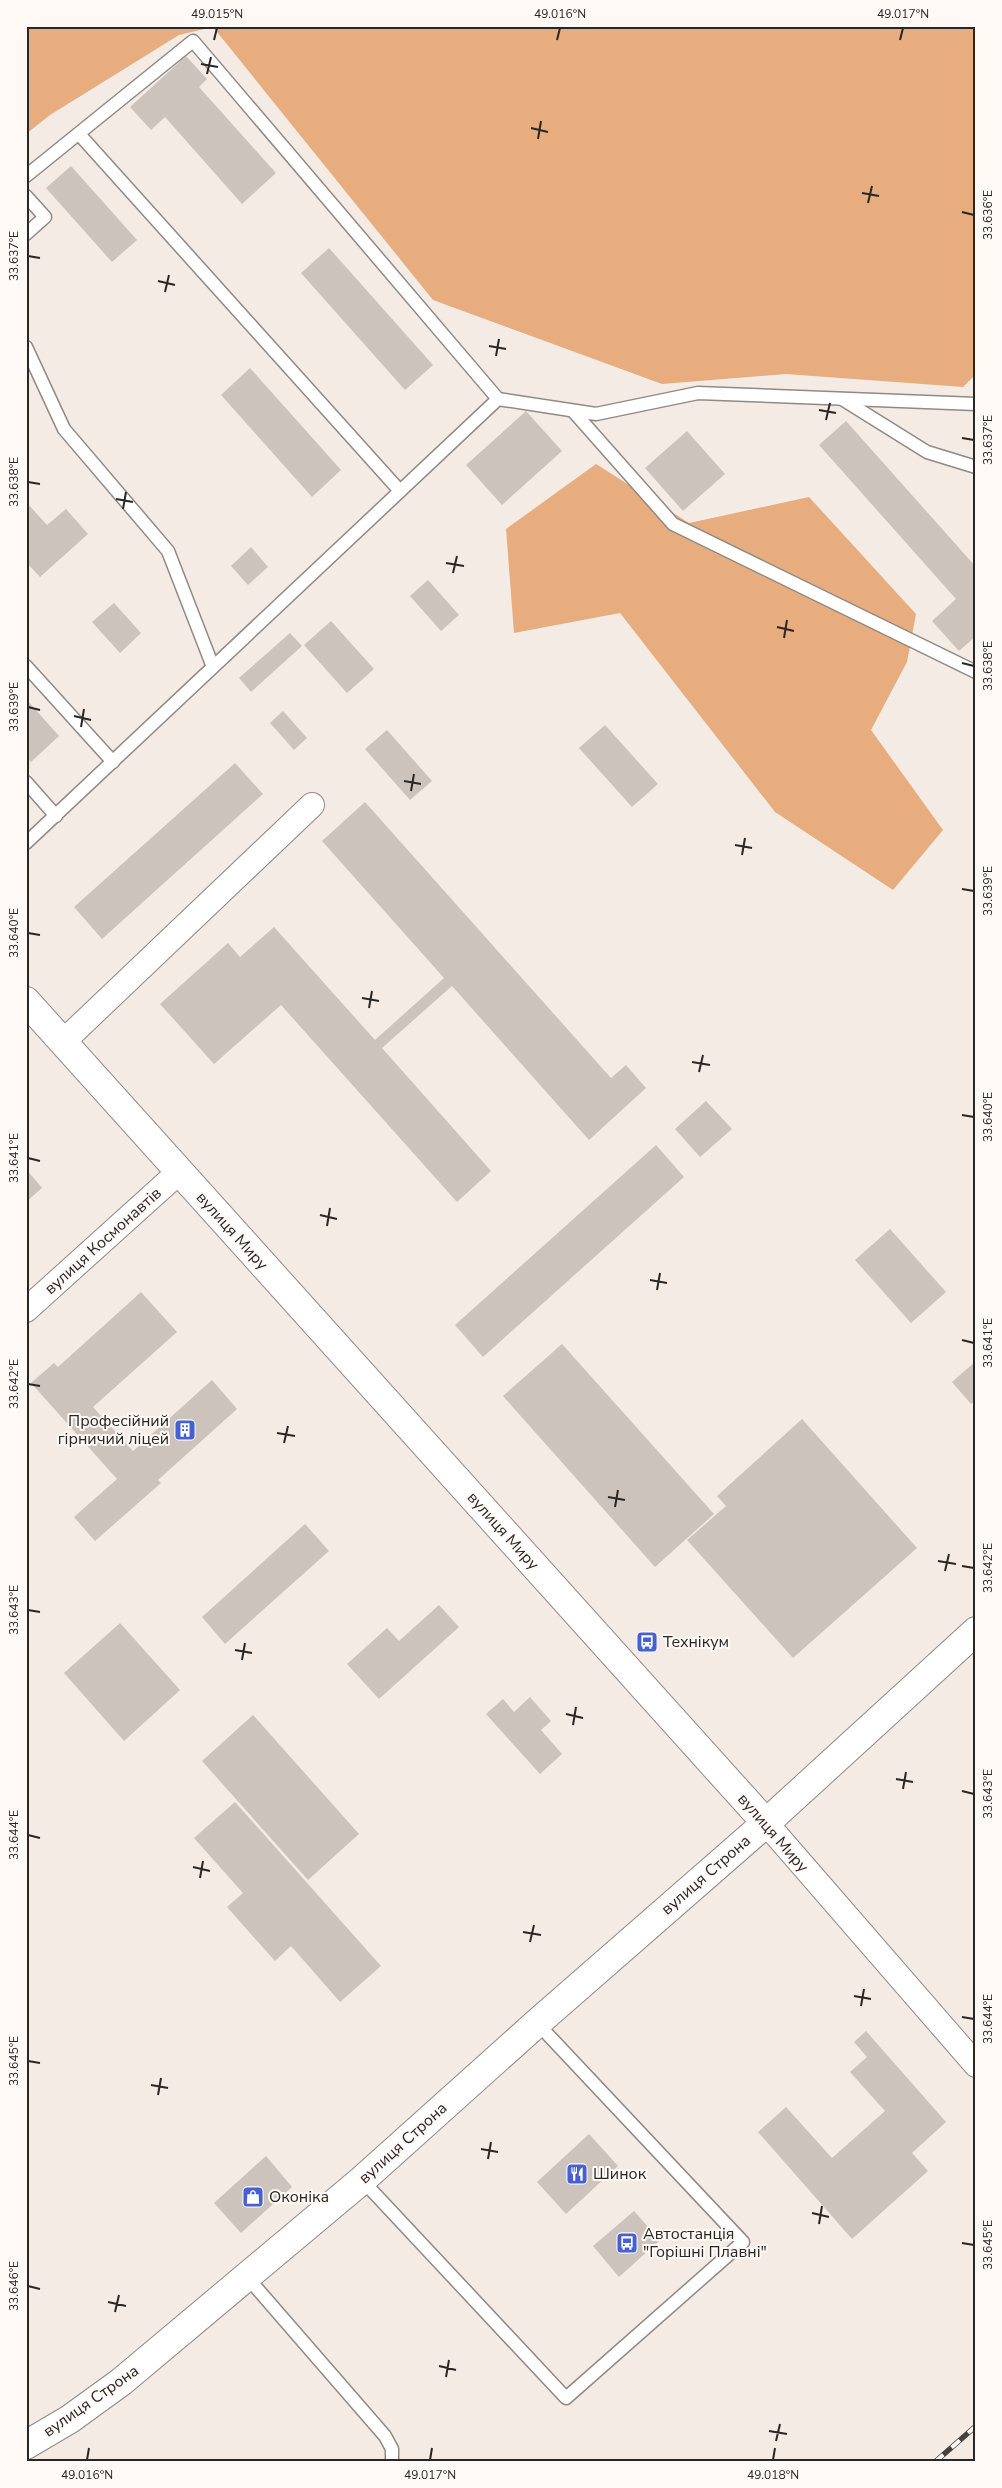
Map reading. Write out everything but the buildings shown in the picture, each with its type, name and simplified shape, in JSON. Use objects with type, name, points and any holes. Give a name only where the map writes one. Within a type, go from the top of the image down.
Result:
[{"type":"main road","name":"вулиця Миру","points":[[26,1001],[766,1823]]},
{"type":"main road","name":"вулиця Строна","points":[[26,2445],[70,2419],[121,2382],[362,2180],[537,2023],[766,1823],[976,1631]]},
{"type":"street","points":[[63,1042],[312,805]]},
{"type":"street","name":"вулиця Космонавтів","points":[[26,1310],[179,1172]]},
{"type":"street","name":"вулиця Миру","points":[[766,1823],[976,2065]]},
{"type":"lane","points":[[26,176],[193,41],[498,399],[596,414],[698,393],[976,404]]},
{"type":"lane","points":[[78,134],[400,491]]},
{"type":"lane","points":[[26,196],[45,217],[26,234]]},
{"type":"lane","points":[[26,347],[64,429],[168,551],[213,667]]},
{"type":"lane","points":[[840,398],[927,452],[976,467]]},
{"type":"lane","points":[[26,842],[56,816],[498,399]]},
{"type":"lane","points":[[573,411],[673,524],[976,672]]},
{"type":"lane","points":[[26,666],[113,762]]},
{"type":"lane","points":[[26,782],[56,816]]},
{"type":"lane","points":[[362,2180],[566,2398],[744,2242],[537,2023]]},
{"type":"lane","points":[[247,2276],[385,2436],[392,2449],[392,2462]]},
{"type":"shaded area","points":[[26,26],[976,26],[976,374],[963,387],[786,374],[662,384],[433,300],[213,27],[179,35],[50,115],[26,134]]},
{"type":"shaded area","points":[[596,464],[689,523],[809,497],[916,614],[907,662],[871,730],[943,830],[893,890],[775,812],[620,613],[514,633],[506,529]]},
{"type":"railway","points":[[935,2462],[976,2426]]},
{"type":"place","name":"Професійний гірничий ліцей","points":[[185,1430]]},
{"type":"place","name":"Технікум","points":[[647,1642]]},
{"type":"place","name":"Шинок","points":[[577,2174]]},
{"type":"place","name":"Оконіка","points":[[253,2197]]},
{"type":"place","name":"Автостанція \"Горішні Плавні\"","points":[[627,2243]]}]
